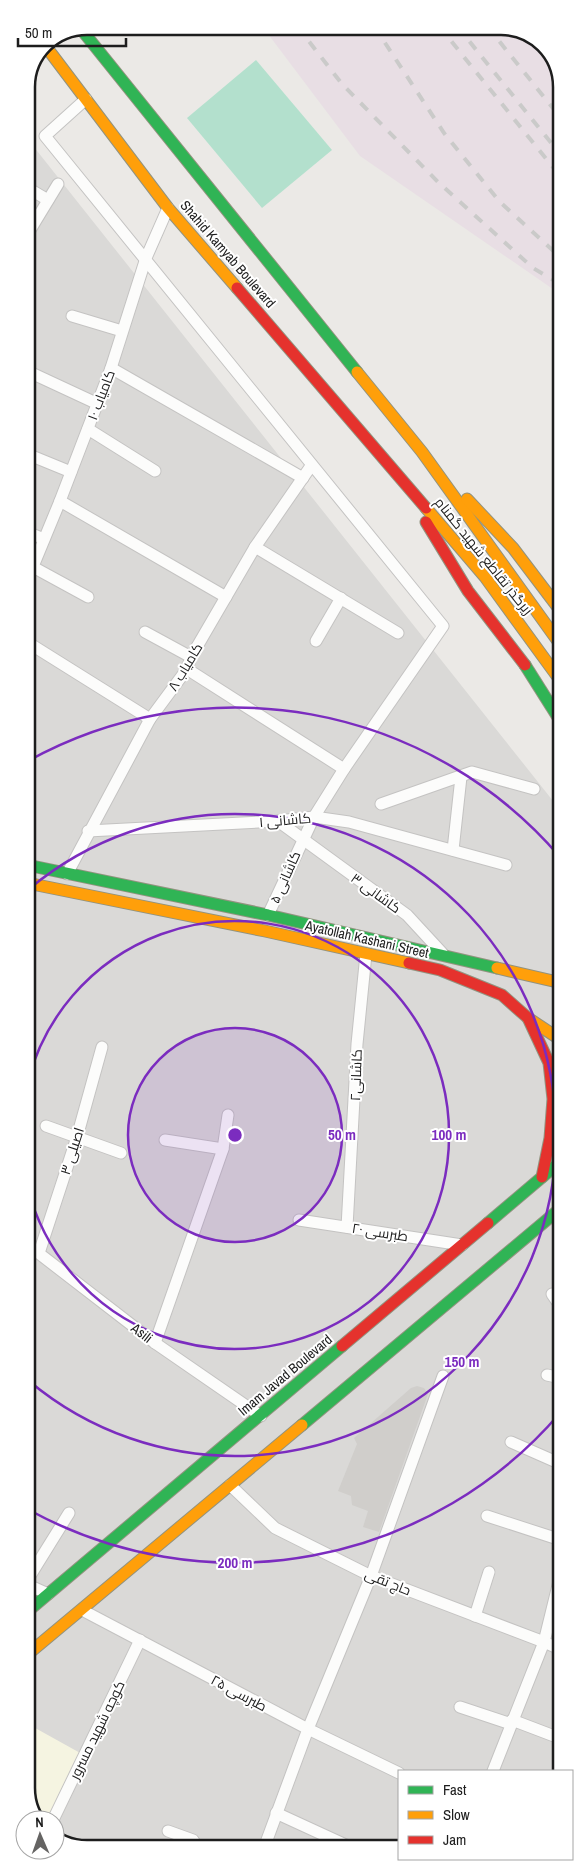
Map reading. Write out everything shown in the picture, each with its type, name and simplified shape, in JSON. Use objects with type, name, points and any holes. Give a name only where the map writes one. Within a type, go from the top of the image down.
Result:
[{"type":"main road","name":"Shahid Kamyab Boulevard","points":[[86,35],[422,452]]},
{"type":"main road","name":"Shahid Kamyab Boulevard","points":[[49,51],[168,208],[399,476]]},
{"type":"main road","points":[[422,452],[513,548],[553,601]]},
{"type":"main road","name":"زیرگذر تقاطع شهید گمنام","points":[[422,452],[553,634]]},
{"type":"main road","points":[[399,476],[468,591],[518,655],[553,711]]},
{"type":"main road","name":"زیرگذر تقاطع شهید گمنام","points":[[399,476],[485,577],[553,670]]},
{"type":"main road","name":"Ayatollah Kashani Street","points":[[35,867],[268,915],[553,981]]},
{"type":"main road","name":"Ayatollah Kashani Street","points":[[35,885],[265,931],[440,970],[502,995],[528,1018],[549,1063],[553,1099],[550,1138],[542,1177]]},
{"type":"main road","points":[[528,1018],[553,1035]]},
{"type":"main road","name":"Imam Javad Boulevard","points":[[35,1605],[553,1168]]},
{"type":"main road","points":[[35,1648],[553,1215]]},
{"type":"street","points":[[86,99],[45,136],[146,258],[174,296],[311,466]]},
{"type":"street","points":[[35,221],[58,184]]},
{"type":"street","points":[[35,192],[48,200]]},
{"type":"street","name":"کامیاب ۱۰","points":[[35,560],[98,404],[146,258],[168,208]]},
{"type":"street","points":[[72,316],[122,331]]},
{"type":"street","points":[[111,368],[303,478]]},
{"type":"street","points":[[35,375],[98,404]]},
{"type":"street","points":[[88,429],[155,471]]},
{"type":"street","points":[[35,457],[71,472]]},
{"type":"street","name":"کامیاب ۸","points":[[67,874],[88,831],[150,719],[187,669],[191,657],[255,547],[311,466]]},
{"type":"street","name":"کاشانی ۵","points":[[268,915],[302,839],[314,817],[344,769],[443,626],[311,466]]},
{"type":"street","points":[[60,501],[226,597]]},
{"type":"street","points":[[35,535],[44,539]]},
{"type":"street","points":[[255,547],[398,633]]},
{"type":"street","points":[[35,569],[88,597]]},
{"type":"street","points":[[316,641],[341,598]]},
{"type":"street","points":[[145,632],[191,657]]},
{"type":"street","points":[[35,647],[150,719]]},
{"type":"street","points":[[187,669],[344,769]]},
{"type":"street","points":[[382,804],[472,772],[534,789]]},
{"type":"street","points":[[453,850],[462,777]]},
{"type":"street","name":"کاشانی ۱","points":[[88,831],[278,821],[314,817],[349,822],[506,865]]},
{"type":"street","name":"کاشانی ۳","points":[[278,821],[407,915],[443,954]]},
{"type":"street","name":"کاشانی۲","points":[[347,1227],[357,1044],[366,954]]},
{"type":"street","name":"اصیلی ۳","points":[[39,1253],[77,1137],[102,1047]]},
{"type":"street","points":[[155,1343],[223,1149],[228,1115]]},
{"type":"street","points":[[46,1126],[121,1153]]},
{"type":"street","points":[[165,1140],[223,1149]]},
{"type":"street","name":"طبرسی ۲۰","points":[[299,1220],[462,1244]]},
{"type":"street","name":"Asili","points":[[35,1250],[155,1343],[260,1416]]},
{"type":"street","points":[[546,1375],[553,1376]]},
{"type":"street","points":[[267,1840],[308,1730],[371,1576],[443,1376]]},
{"type":"street","points":[[511,1442],[553,1460]]},
{"type":"street","name":"حاج تقی","points":[[230,1485],[275,1528],[371,1576],[553,1646]]},
{"type":"street","points":[[35,1568],[69,1513]]},
{"type":"street","points":[[487,1516],[553,1537]]},
{"type":"street","points":[[475,1616],[489,1572]]},
{"type":"street","points":[[35,1588],[48,1594]]},
{"type":"street","points":[[494,1770],[544,1642],[553,1608]]},
{"type":"street","name":"طبرسی ۲۵","points":[[82,1610],[308,1730],[398,1773]]},
{"type":"street","name":"کوچه شهید مسرور","points":[[58,1810],[140,1640]]},
{"type":"street","points":[[460,1707],[553,1736]]},
{"type":"street","points":[[276,1813],[333,1840]]},
{"type":"street","points":[[168,1831],[194,1840]]},
{"type":"shaded area","points":[[269,35],[505,35],[518,38],[533,46],[548,64],[553,80],[553,289],[360,156]]},
{"type":"shaded area","points":[[35,148],[553,801],[553,1770],[398,1770],[398,1840],[83,1840],[65,1835],[65,1810],[40,1810],[35,1795]]},
{"type":"shaded area","points":[[35,1728],[82,1754],[52,1810],[40,1810],[35,1795]]},
{"type":"green space","points":[[256,60],[332,150],[262,208],[187,118]]},
{"type":"building","points":[[417,1386],[424,1388],[428,1394],[379,1532],[363,1527],[368,1511],[352,1505],[351,1496],[338,1491],[357,1444],[354,1438],[411,1388]]},
{"type":"railway","points":[[304,35],[342,84],[438,182],[533,268],[553,280]]},
{"type":"railway","points":[[380,35],[444,133],[499,201],[553,251]]},
{"type":"railway","points":[[446,35],[553,167]]},
{"type":"railway","points":[[464,35],[553,145]]},
{"type":"railway","points":[[494,35],[553,108]]},
{"type":"traffic: fast","points":[[86,35],[357,372]]},
{"type":"traffic: fast","points":[[525,665],[553,709]]},
{"type":"traffic: fast","points":[[35,867],[268,915],[497,968]]},
{"type":"traffic: fast","points":[[488,1223],[553,1168]]},
{"type":"traffic: fast","points":[[302,1425],[553,1215]]},
{"type":"traffic: fast","points":[[35,1605],[342,1346]]},
{"type":"traffic: slow","points":[[49,51],[168,208],[237,288]]},
{"type":"traffic: slow","points":[[357,372],[422,452],[553,634]]},
{"type":"traffic: slow","points":[[467,499],[513,548],[553,601]]},
{"type":"traffic: slow","points":[[426,508],[485,577],[553,670]]},
{"type":"traffic: slow","points":[[35,885],[265,931],[409,963]]},
{"type":"traffic: slow","points":[[497,968],[553,981]]},
{"type":"traffic: slow","points":[[528,1018],[553,1035]]},
{"type":"traffic: slow","points":[[35,1648],[302,1425]]},
{"type":"traffic: jam","points":[[237,288],[426,508]]},
{"type":"traffic: jam","points":[[426,522],[468,591],[525,665]]},
{"type":"traffic: jam","points":[[409,963],[440,970],[502,995],[528,1018],[549,1063],[553,1099],[550,1138],[542,1177]]},
{"type":"traffic: jam","points":[[342,1346],[488,1223]]}]
